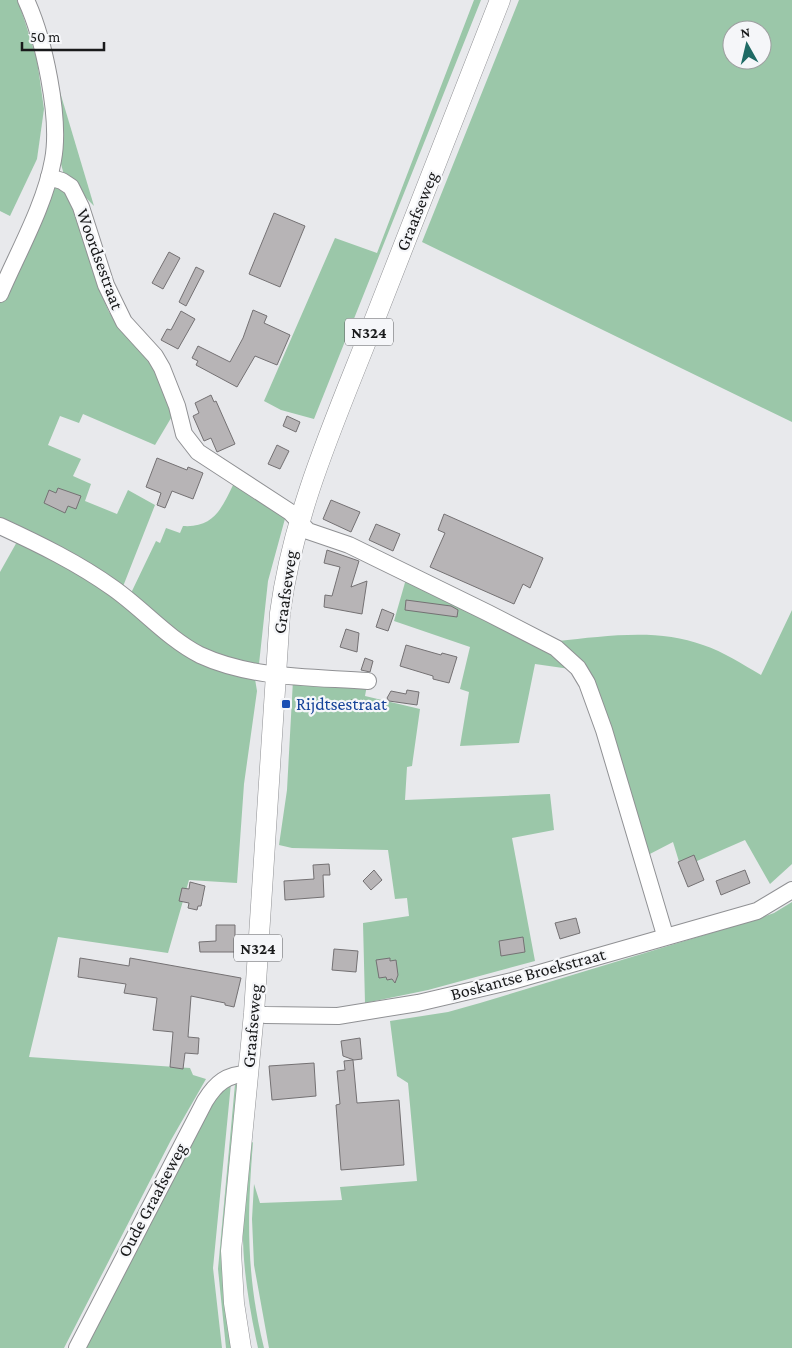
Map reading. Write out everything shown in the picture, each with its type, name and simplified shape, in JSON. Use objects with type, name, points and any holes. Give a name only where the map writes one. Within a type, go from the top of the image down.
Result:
[{"type":"main road","name":"Graafseweg","points":[[241,1348],[232,1270],[234,1221],[254,1013],[276,674],[285,578],[299,521],[352,376],[500,0]]},
{"type":"main road","name":"Graafseweg","points":[[234,1221],[247,1314],[255,1348]]},
{"type":"street","points":[[0,294],[49,177],[55,145],[54,116],[44,55],[35,20],[26,0]]},
{"type":"street","name":"Woordsestraat","points":[[49,177],[62,181],[71,188],[81,207],[106,285],[124,322],[155,356],[162,368],[178,406],[184,434],[198,452],[290,512],[308,531],[349,545],[556,648],[578,668],[587,682],[604,730],[665,935]]},
{"type":"street","points":[[0,526],[71,561],[114,588],[168,634],[200,654],[252,671],[368,681]]},
{"type":"street","name":"Boskantse Broekstraat","points":[[254,1013],[265,1015],[338,1016],[418,1003],[512,981],[665,935],[757,910],[792,890]]},
{"type":"street","name":"Oude Graafseweg","points":[[77,1348],[205,1100],[220,1081],[233,1074],[248,1074]]},
{"type":"green space","points":[[0,0],[17,0],[20,6],[37,60],[44,109],[37,159],[10,216],[0,211]]},
{"type":"green space","points":[[474,0],[481,0],[314,419],[281,410],[264,401],[335,238],[377,253]]},
{"type":"green space","points":[[519,0],[792,0],[792,422],[422,242]]},
{"type":"green space","points":[[60,92],[94,206],[64,175],[61,164],[57,98]]},
{"type":"green space","points":[[57,186],[69,194],[97,284],[109,312],[156,366],[174,413],[155,445],[83,414],[79,423],[60,416],[48,445],[81,459],[73,476],[91,484],[85,501],[117,514],[128,490],[155,505],[122,589],[0,520],[0,295],[51,187]]},
{"type":"green space","points":[[234,483],[286,515],[268,581],[259,664],[220,656],[197,648],[133,599],[132,591],[156,541],[160,543],[166,528],[180,533],[183,526],[194,526],[210,520],[221,508]]},
{"type":"green space","points":[[18,540],[91,579],[182,652],[255,679],[257,691],[244,784],[237,883],[189,880],[168,953],[58,937],[29,1057],[190,1068],[193,1075],[206,1079],[171,1140],[64,1348],[0,1348],[0,572]]},
{"type":"green space","points":[[406,579],[542,647],[570,669],[535,664],[519,743],[460,746],[469,692],[460,689],[470,647],[394,621]]},
{"type":"green space","points":[[792,610],[792,864],[770,884],[745,840],[681,868],[673,842],[646,856],[599,707],[558,641],[632,635],[668,636],[711,648],[761,675]]},
{"type":"green space","points":[[293,680],[367,685],[365,696],[420,709],[412,766],[407,767],[405,800],[550,794],[554,830],[512,838],[535,961],[428,990],[365,1003],[363,923],[409,916],[407,898],[395,899],[388,850],[292,848],[279,845],[287,790]]},
{"type":"green space","points":[[792,902],[792,1348],[269,1348],[254,1265],[252,1219],[254,1184],[260,1203],[342,1200],[340,1187],[417,1181],[408,1083],[397,1076],[390,1021],[448,1012],[480,1003],[757,919],[774,913]]},
{"type":"green space","points":[[231,1083],[213,1268],[222,1348],[83,1348],[203,1108]]},
{"type":"green space","points":[[235,1084],[239,1086],[238,1348],[226,1348],[218,1269]]},
{"type":"green space","points":[[253,1142],[249,1220],[251,1270],[264,1348],[258,1348],[249,1301],[243,1238],[248,1145]]},
{"type":"building","points":[[274,213],[305,226],[280,287],[249,274]]},
{"type":"building","points":[[169,252],[180,258],[163,289],[152,283]]},
{"type":"building","points":[[196,267],[204,271],[186,306],[179,302]]},
{"type":"building","points":[[253,310],[267,316],[264,323],[290,335],[277,365],[255,356],[237,387],[196,365],[198,361],[192,358],[198,346],[230,362],[243,338]]},
{"type":"building","points":[[181,311],[195,319],[178,349],[161,340],[167,329],[171,330]]},
{"type":"building","points":[[211,395],[214,402],[216,401],[235,444],[217,452],[211,438],[204,441],[193,416],[199,413],[195,403]]},
{"type":"building","points":[[287,416],[300,422],[296,432],[283,426]]},
{"type":"building","points":[[277,445],[289,451],[280,469],[268,464]]},
{"type":"building","points":[[157,458],[187,470],[188,467],[203,473],[193,499],[172,491],[165,508],[157,505],[161,493],[146,487]]},
{"type":"building","points":[[58,488],[81,496],[76,509],[68,506],[65,513],[44,503],[49,490],[56,493]]},
{"type":"building","points":[[331,500],[360,512],[351,532],[323,519]]},
{"type":"building","points":[[444,514],[543,558],[530,588],[523,584],[514,604],[430,567],[445,533],[438,530]]},
{"type":"building","points":[[376,524],[400,534],[393,551],[369,540]]},
{"type":"building","points":[[327,550],[359,561],[351,587],[367,581],[362,614],[324,607],[325,595],[332,596],[340,567],[324,563]]},
{"type":"building","points":[[406,600],[451,606],[458,610],[457,617],[405,610]]},
{"type":"building","points":[[382,609],[394,614],[388,631],[376,627]]},
{"type":"building","points":[[346,629],[359,633],[357,652],[340,647]]},
{"type":"building","points":[[406,645],[441,655],[442,653],[457,657],[449,683],[400,666]]},
{"type":"building","points":[[365,658],[373,661],[370,672],[361,670]]},
{"type":"building","points":[[407,690],[419,692],[417,705],[389,701],[387,698],[391,691],[406,694]]},
{"type":"building","points":[[351,700],[364,702],[363,712],[350,710]]},
{"type":"building","points":[[694,855],[704,880],[688,887],[678,862]]},
{"type":"building","points":[[329,864],[330,875],[323,875],[324,897],[285,900],[284,881],[314,879],[313,865]]},
{"type":"building","points":[[374,870],[382,880],[371,890],[363,881]]},
{"type":"building","points":[[745,870],[750,883],[721,895],[716,881]]},
{"type":"building","points":[[190,882],[205,886],[201,906],[198,906],[197,910],[188,908],[189,903],[179,901],[182,888],[189,889]]},
{"type":"building","points":[[576,918],[580,933],[560,939],[555,923]]},
{"type":"building","points":[[216,925],[235,925],[235,952],[200,952],[199,942],[216,941]]},
{"type":"building","points":[[523,937],[525,952],[501,956],[499,941]]},
{"type":"building","points":[[334,949],[358,951],[356,972],[332,970]]},
{"type":"building","points":[[80,958],[129,966],[130,958],[241,978],[234,1007],[225,1005],[225,1003],[191,996],[188,1037],[199,1038],[198,1054],[185,1053],[183,1069],[170,1067],[173,1032],[153,1030],[157,998],[124,993],[126,984],[78,977]]},
{"type":"building","points":[[390,958],[390,961],[396,960],[398,975],[395,983],[392,979],[387,980],[386,977],[379,978],[376,960]]},
{"type":"building","points":[[360,1038],[362,1059],[354,1060],[343,1056],[341,1041]]},
{"type":"building","points":[[353,1060],[357,1103],[399,1100],[404,1165],[341,1170],[336,1105],[340,1104],[337,1071],[345,1070],[344,1061]]},
{"type":"building","points":[[314,1063],[316,1096],[272,1100],[269,1066]]},
{"type":"place","name":"Rijdtsestraat","points":[[286,704]]}]
